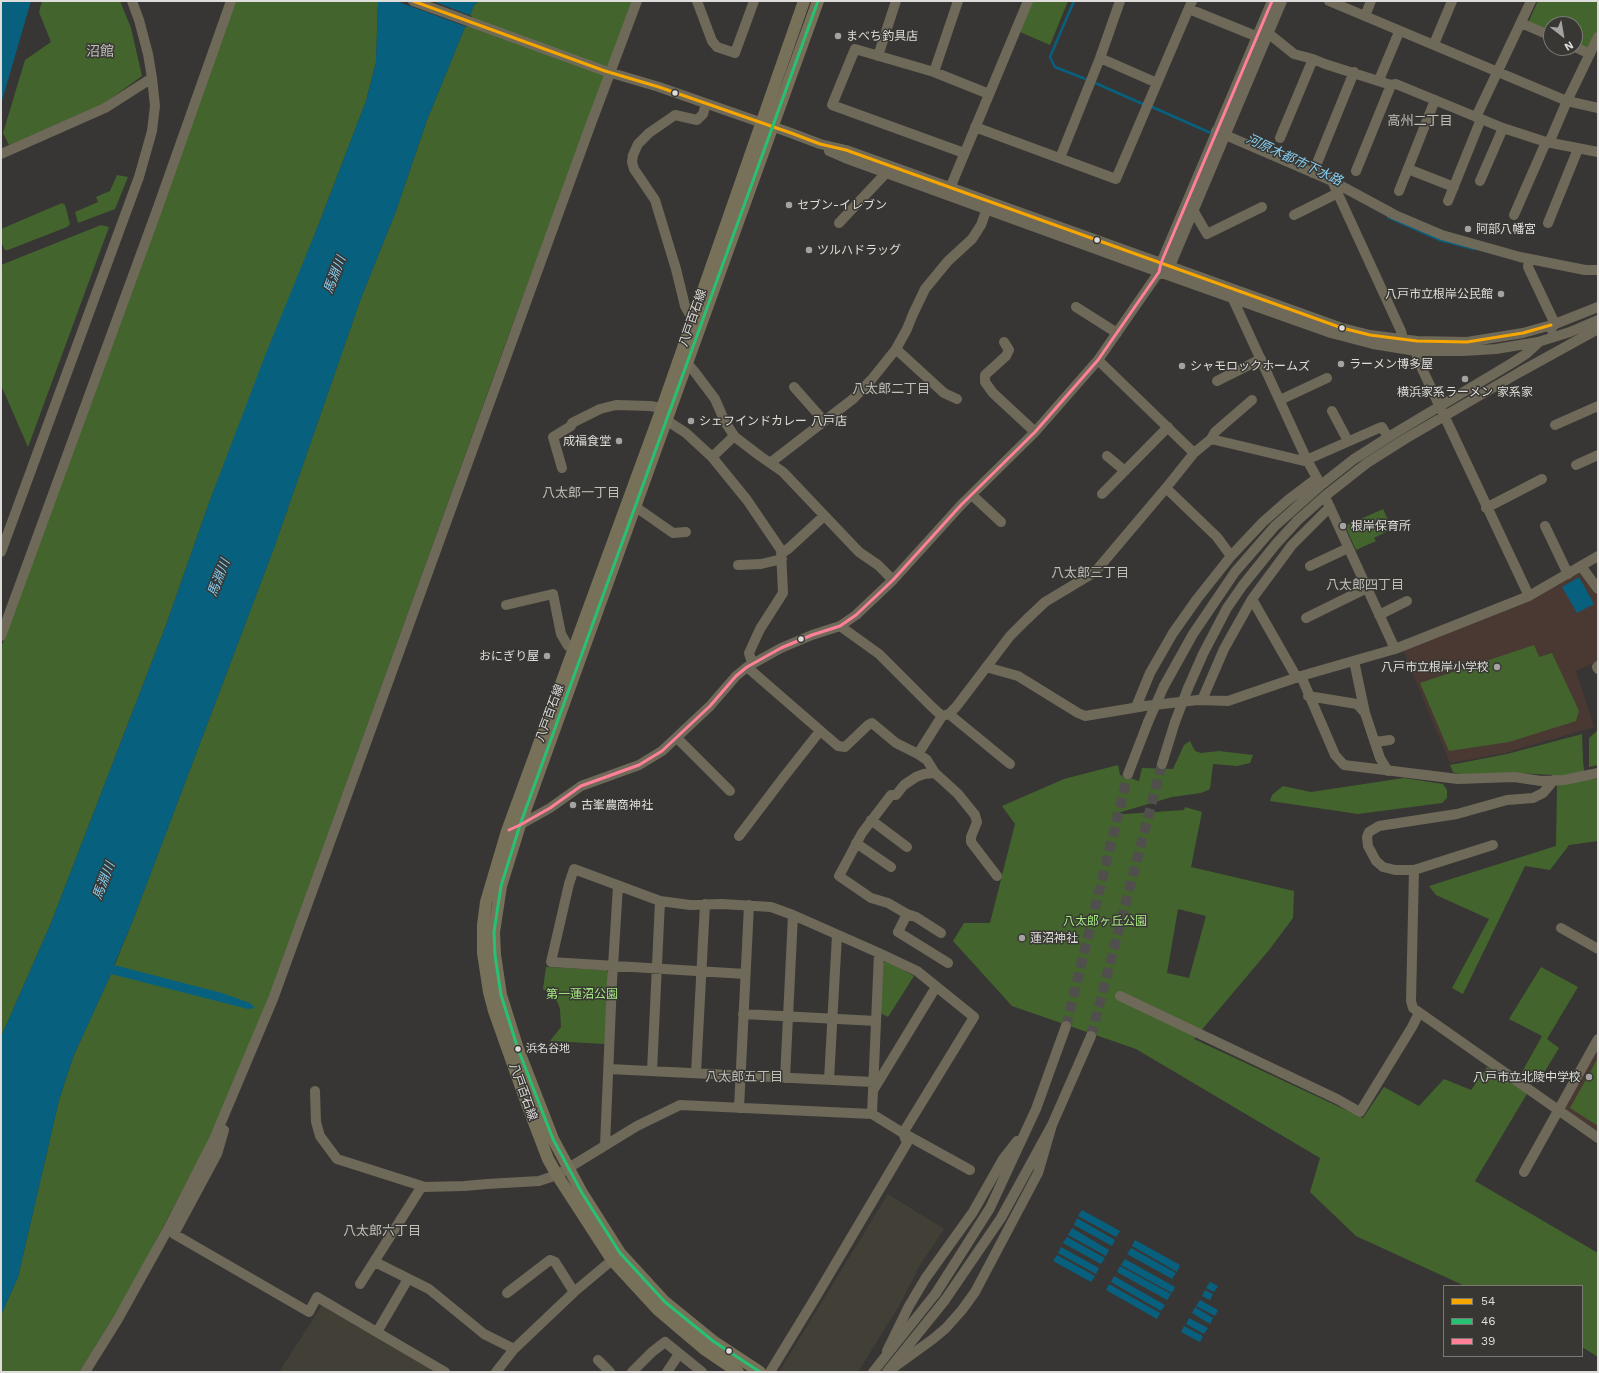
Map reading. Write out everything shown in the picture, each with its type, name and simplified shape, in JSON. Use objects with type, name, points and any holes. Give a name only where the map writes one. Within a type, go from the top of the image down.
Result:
[{"type":"main road","name":"八戸百石線","points":[[738,1372],[704,1349],[658,1310],[616,1257],[557,1175],[548,1159],[494,1011],[482,953],[483,925],[486,902],[507,831],[662,408],[804,1]]},
{"type":"main road","name":"八戸百石線","points":[[760,1372],[713,1341],[665,1302],[616,1257],[553,1139],[516,1042],[501,995],[495,955],[494,932],[501,886],[520,825],[818,1]]},
{"type":"street","points":[[1,552],[147,153],[152,131],[154,106],[152,78],[141,27],[132,1]]},
{"type":"street","points":[[1,636],[157,210],[231,1]]},
{"type":"street","points":[[413,1],[608,72],[636,79],[773,126],[820,144],[846,150],[988,206],[1342,328],[1370,335],[1403,339],[1417,346],[1467,342],[1523,334],[1555,324],[1598,307]]},
{"type":"street","points":[[85,1372],[118,1319],[168,1229],[214,1139],[276,991],[608,72],[637,1]]},
{"type":"street","points":[[697,1],[712,41],[717,47],[735,53],[754,1]]},
{"type":"street","points":[[878,56],[896,1]]},
{"type":"street","points":[[934,72],[958,1]]},
{"type":"street","points":[[949,191],[1028,1]]},
{"type":"street","points":[[1060,158],[1100,58],[1120,1]]},
{"type":"street","points":[[1263,38],[1272,1]]},
{"type":"street","points":[[1163,267],[1263,38],[1282,1]]},
{"type":"street","points":[[1329,1],[1399,32],[1434,44],[1567,101],[1598,108]]},
{"type":"street","points":[[1365,16],[1371,1]]},
{"type":"street","points":[[1434,44],[1452,1]]},
{"type":"street","points":[[1448,201],[1478,118],[1531,1]]},
{"type":"street","points":[[976,127],[1116,179],[1190,5],[1263,38],[1273,37],[1294,54],[1391,85],[1396,84],[1503,128],[1547,142],[1598,152]]},
{"type":"street","points":[[1520,23],[1543,33]]},
{"type":"street","points":[[1378,80],[1399,32]]},
{"type":"street","points":[[1514,215],[1547,142],[1598,37]]},
{"type":"street","points":[[964,152],[832,105],[855,50],[934,72],[989,94]]},
{"type":"street","points":[[1583,51],[1590,54]]},
{"type":"street","points":[[1100,58],[1157,83]]},
{"type":"street","points":[[1280,138],[1312,59]]},
{"type":"street","points":[[1313,173],[1354,72]]},
{"type":"street","points":[[1,154],[105,108],[152,78]]},
{"type":"street","points":[[1356,171],[1391,85]]},
{"type":"street","points":[[1399,191],[1436,100]]},
{"type":"street","points":[[694,316],[688,313],[685,306],[676,269],[655,200],[634,169],[632,162],[633,155],[638,144],[649,133],[675,115],[697,120],[703,114],[706,104]]},
{"type":"street","points":[[1480,181],[1503,128]]},
{"type":"street","points":[[792,133],[845,158],[886,173],[949,191]]},
{"type":"street","points":[[1221,133],[1332,181],[1395,215],[1442,235],[1529,259],[1585,270],[1598,270]]},
{"type":"street","points":[[507,831],[550,808],[581,786],[639,765],[662,751],[710,706],[736,676],[750,665],[781,648],[812,635],[840,626],[856,615],[892,580],[972,495],[1035,432],[1098,360],[1163,267],[1193,210],[1221,133]]},
{"type":"street","points":[[1548,223],[1578,149]]},
{"type":"street","points":[[1408,169],[1454,187]]},
{"type":"street","points":[[839,223],[886,173]]},
{"type":"street","points":[[1332,181],[1401,331],[1403,339]]},
{"type":"street","points":[[1294,215],[1338,193]]},
{"type":"street","points":[[770,463],[853,399],[872,380],[896,349],[907,329],[925,289],[948,261],[972,239],[981,225],[988,206]]},
{"type":"street","points":[[1193,210],[1207,234],[1262,207]]},
{"type":"street","points":[[1529,259],[1528,266],[1555,324]]},
{"type":"street","points":[[1163,267],[1232,297],[1331,333],[1373,344],[1417,346],[1463,352],[1538,342],[1570,332],[1598,320]]},
{"type":"street","points":[[1136,707],[1150,673],[1173,632],[1197,599],[1231,556],[1288,500],[1317,478],[1307,460],[1232,297]]},
{"type":"street","points":[[1076,307],[1117,334]]},
{"type":"street","points":[[1162,764],[1175,722],[1203,654],[1227,608],[1276,544],[1298,520],[1325,496],[1367,463],[1526,354],[1555,324]]},
{"type":"street","points":[[1128,774],[1164,686],[1192,634],[1235,572],[1275,526],[1321,485],[1354,459],[1388,437],[1441,411],[1598,328]]},
{"type":"street","points":[[1004,342],[1009,350],[1006,356],[986,375],[985,382],[993,393],[1035,432]]},
{"type":"street","points":[[1417,346],[1417,358],[1486,508],[1529,596]]},
{"type":"street","points":[[896,349],[944,393],[957,399]]},
{"type":"street","points":[[1217,381],[1260,359]]},
{"type":"street","points":[[1098,360],[1194,453]]},
{"type":"street","points":[[687,363],[715,399],[725,422],[735,437],[783,472],[859,552],[878,565],[892,580]]},
{"type":"street","points":[[1280,400],[1327,378]]},
{"type":"street","points":[[794,387],[824,422]]},
{"type":"street","points":[[918,754],[946,715],[956,707],[1010,636],[1045,602],[1095,572],[1194,453],[1211,439],[1215,432],[1252,400]]},
{"type":"street","points":[[562,468],[552,437],[571,426],[572,423],[600,409],[616,405],[650,406],[662,408]]},
{"type":"street","points":[[1555,425],[1597,409]]},
{"type":"street","points":[[1332,411],[1348,441]]},
{"type":"street","points":[[666,420],[686,433],[712,457],[747,500],[781,550],[784,594],[760,629],[749,653],[750,665],[838,746],[845,747],[872,723],[896,743],[927,760],[935,773],[958,794],[975,815],[977,822],[971,837],[971,842],[997,876]]},
{"type":"street","points":[[1102,494],[1168,427]]},
{"type":"street","points":[[1211,439],[1304,461],[1382,427],[1388,437]]},
{"type":"street","points":[[712,457],[732,438],[735,437]]},
{"type":"street","points":[[1576,465],[1598,455]]},
{"type":"street","points":[[1107,456],[1125,471]]},
{"type":"street","points":[[1486,508],[1542,480]]},
{"type":"street","points":[[1166,488],[1217,537],[1231,556]]},
{"type":"street","points":[[972,495],[1001,522]]},
{"type":"street","points":[[1325,496],[1395,648]]},
{"type":"street","points":[[1202,700],[1224,649],[1252,599],[1292,545],[1330,507]]},
{"type":"street","points":[[634,508],[640,510],[673,533],[686,532]]},
{"type":"street","points":[[738,565],[761,564],[782,556],[824,516]]},
{"type":"street","points":[[1545,526],[1568,574]]},
{"type":"street","points":[[1310,566],[1348,548]]},
{"type":"street","points":[[986,667],[1018,676],[1085,716],[1136,707],[1202,700],[1228,701],[1299,677],[1395,648],[1529,596],[1598,556]]},
{"type":"street","points":[[1581,566],[1598,589]]},
{"type":"street","points":[[1306,618],[1367,588]]},
{"type":"street","points":[[506,605],[553,594],[560,634],[568,646],[574,648]]},
{"type":"street","points":[[1252,599],[1299,677],[1335,755],[1344,765],[1458,779],[1514,777],[1541,781],[1598,773]]},
{"type":"street","points":[[1379,615],[1407,601]]},
{"type":"street","points":[[840,626],[879,654],[932,707],[946,715],[1010,764]]},
{"type":"street","points":[[1354,661],[1365,713],[1380,758],[1388,770]]},
{"type":"street","points":[[1308,696],[1357,704],[1365,713]]},
{"type":"street","points":[[739,836],[820,731]]},
{"type":"street","points":[[677,738],[730,791]]},
{"type":"street","points":[[1375,742],[1390,740]]},
{"type":"street","points":[[935,773],[924,774],[916,777],[896,794],[891,795],[871,820],[856,843],[839,876],[871,898],[888,903],[907,914],[916,917],[941,933]]},
{"type":"street","points":[[1493,845],[1414,870],[1394,870],[1383,867],[1376,862],[1368,846],[1367,836],[1369,832],[1379,826],[1457,814],[1507,800],[1533,798],[1543,793],[1554,780]]},
{"type":"street","points":[[871,820],[907,847]]},
{"type":"street","points":[[856,843],[891,867]]},
{"type":"street","points":[[745,974],[551,962],[569,884],[574,869],[660,901],[690,905],[749,905],[771,907],[793,915],[879,952],[917,971],[974,1017],[904,1133],[907,1143],[817,1296],[770,1372]]},
{"type":"street","points":[[1414,870],[1411,1001],[1413,1008],[1598,1138]]},
{"type":"street","points":[[605,1145],[618,886]]},
{"type":"street","points":[[652,1071],[660,901]]},
{"type":"street","points":[[696,1073],[705,904]]},
{"type":"street","points":[[739,1108],[749,905]]},
{"type":"street","points":[[907,914],[898,932],[948,963]]},
{"type":"street","points":[[785,1078],[793,915]]},
{"type":"street","points":[[1561,928],[1598,949]]},
{"type":"street","points":[[829,1080],[837,935]]},
{"type":"street","points":[[872,1114],[879,952]]},
{"type":"street","points":[[873,1086],[936,986]]},
{"type":"street","points":[[1120,996],[1360,1112],[1419,1013]]},
{"type":"street","points":[[744,1014],[876,1021]]},
{"type":"street","points":[[874,1372],[936,1293],[990,1208],[1029,1126],[1066,1026]]},
{"type":"street","points":[[887,1372],[945,1300],[1001,1218],[1052,1125],[1091,1036]]},
{"type":"street","points":[[1524,1172],[1560,1111],[1598,1039]]},
{"type":"street","points":[[609,1069],[829,1080],[873,1086]]},
{"type":"street","points":[[315,1091],[316,1122],[320,1136],[336,1159],[422,1186],[464,1186],[539,1181],[557,1175],[636,1126],[680,1104],[872,1114],[970,1170]]},
{"type":"street","points":[[231,1098],[230,1108],[216,1154],[174,1234],[309,1312],[317,1297],[445,1372]]},
{"type":"street","points":[[887,1372],[946,1328],[975,1292],[1038,1173],[1052,1125]]},
{"type":"street","points":[[874,1372],[924,1278],[974,1212],[1003,1159],[1029,1126]]},
{"type":"street","points":[[360,1284],[422,1186]]},
{"type":"street","points":[[496,1372],[514,1349],[574,1292],[616,1257]]},
{"type":"street","points":[[507,1293],[550,1260],[555,1262],[574,1292]]},
{"type":"street","points":[[374,1262],[429,1289],[484,1334],[514,1349]]},
{"type":"street","points":[[377,1332],[408,1279]]},
{"type":"street","points":[[904,1316],[933,1339]]},
{"type":"street","points":[[632,1372],[652,1352],[665,1342],[702,1372]]},
{"type":"street","points":[[667,1372],[679,1354]]},
{"type":"street","points":[[598,1360],[610,1372]]},
{"type":"shaded area","name":"八戸市立根岸小学校","points":[[1580,572],[1598,596],[1598,661],[1576,671],[1594,727],[1505,753],[1450,763],[1403,650],[1528,602]]},
{"type":"shaded area","name":"八戸市立北陵中学校","points":[[1598,1046],[1598,1135],[1564,1108]]},
{"type":"shaded area","points":[[888,1194],[944,1229],[920,1265],[899,1306],[858,1372],[779,1372]]},
{"type":"shaded area","points":[[322,1305],[438,1372],[279,1372]]},
{"type":"green space","points":[[42,1],[120,1],[131,28],[142,76],[103,104],[9,145],[3,133],[25,60],[51,42],[39,12]]},
{"type":"green space","points":[[235,1],[378,1],[376,62],[366,101],[210,500],[166,625],[51,923],[1,1037],[1,648]]},
{"type":"green space","points":[[479,1],[633,1],[510,331],[264,1010],[207,1143],[130,1290],[79,1372],[1,1372],[1,1315],[18,1277],[59,1100],[73,1057],[111,974],[133,920],[274,548],[361,298],[396,211],[427,120],[474,5]]},
{"type":"green space","points":[[1032,1],[1068,1],[1050,45],[1020,32]]},
{"type":"green space","points":[[1538,1],[1598,1],[1598,31],[1589,50],[1583,47],[1583,16],[1543,16],[1543,30],[1528,23]]},
{"type":"green space","points":[[117,175],[128,177],[115,209],[78,223],[75,212],[98,202],[96,197],[110,191]]},
{"type":"green space","points":[[62,203],[65,205],[70,224],[67,227],[5,250],[1,242],[1,229]]},
{"type":"green space","points":[[101,225],[109,227],[28,447],[1,385],[1,265]]},
{"type":"green space","points":[[1383,509],[1392,529],[1374,538],[1376,541],[1356,550],[1345,526]]},
{"type":"green space","points":[[1534,645],[1539,657],[1552,653],[1579,711],[1576,721],[1509,742],[1449,751],[1420,683]]},
{"type":"green space","points":[[1598,730],[1598,765],[1589,767],[1589,738]]},
{"type":"green space","points":[[1582,734],[1585,780],[1598,779],[1598,841],[1569,845],[1550,870],[1525,866],[1463,994],[1452,988],[1489,919],[1436,895],[1429,886],[1556,846],[1557,787],[1554,775],[1514,773],[1464,776],[1453,772],[1450,765],[1507,754]]},
{"type":"green space","name":"八太郎ヶ丘公園","points":[[1190,741],[1195,751],[1201,753],[1219,751],[1253,755],[1250,763],[1237,766],[1213,764],[1210,789],[1201,793],[1172,797],[1111,815],[1184,810],[1185,807],[1202,812],[1191,867],[1294,891],[1293,918],[1269,950],[1194,1039],[1363,1118],[1384,1087],[1419,1106],[1444,1079],[1471,1090],[1487,1067],[1528,1092],[1475,1181],[1598,1253],[1598,1357],[1583,1348],[1583,1285],[1463,1285],[1356,1236],[1310,1192],[1320,1158],[1136,1049],[1012,1006],[953,941],[964,923],[990,923],[1015,824],[1002,806],[1064,779],[1118,765],[1120,775],[1139,781],[1142,768],[1173,769],[1184,745]],"holes":[[[1178,909],[1206,916],[1189,978],[1167,973]]]},
{"type":"green space","points":[[1404,778],[1443,784],[1447,790],[1447,798],[1442,803],[1358,814],[1270,801],[1272,795],[1283,786],[1311,792]]},
{"type":"green space","points":[[886,960],[914,976],[888,1017],[880,1013],[883,963]]},
{"type":"green space","name":"第一蓮沼公園","points":[[546,967],[606,970],[609,974],[605,1044],[550,1041],[561,1027],[560,1009],[557,1001],[543,989]]},
{"type":"green space","points":[[1541,967],[1578,987],[1547,1039],[1559,1048],[1537,1084],[1521,1074],[1542,1036],[1509,1019]]},
{"type":"green space","name":"八戸市立北陵中学校","points":[[1598,1058],[1598,1126],[1570,1108]]},
{"type":"water","points":[[1,1],[31,1],[1,104]]},
{"type":"water","name":"馬淵川","points":[[378,1],[479,1],[474,5],[427,120],[396,211],[361,298],[274,548],[133,920],[114,965],[222,993],[250,1003],[255,1008],[248,1009],[111,974],[73,1057],[59,1100],[18,1277],[1,1315],[1,1037],[51,923],[166,625],[210,500],[266,353],[318,226],[366,101],[376,62]]},
{"type":"water","points":[[1579,577],[1594,604],[1577,613],[1562,587]]},
{"type":"water","points":[[1082,1210],[1120,1231],[1116,1237],[1078,1216]]},
{"type":"water","points":[[1077,1218],[1115,1240],[1112,1246],[1074,1225]]},
{"type":"water","points":[[1072,1228],[1109,1250],[1106,1256],[1068,1235]]},
{"type":"water","points":[[1067,1237],[1105,1258],[1101,1264],[1063,1243]]},
{"type":"water","points":[[1135,1240],[1180,1265],[1177,1272],[1132,1246]]},
{"type":"water","points":[[1061,1247],[1099,1268],[1096,1274],[1058,1253]]},
{"type":"water","points":[[1131,1248],[1176,1273],[1172,1279],[1127,1254]]},
{"type":"water","points":[[1057,1255],[1095,1276],[1091,1282],[1053,1261]]},
{"type":"water","points":[[1125,1259],[1175,1287],[1172,1293],[1121,1265]]},
{"type":"water","points":[[1120,1266],[1171,1294],[1167,1300],[1117,1272]]},
{"type":"water","points":[[1114,1276],[1165,1305],[1161,1311],[1111,1282]]},
{"type":"water","points":[[1210,1282],[1218,1286],[1214,1292],[1206,1288]]},
{"type":"water","points":[[1109,1284],[1160,1313],[1157,1319],[1106,1290]]},
{"type":"water","points":[[1205,1290],[1213,1294],[1210,1300],[1202,1296]]},
{"type":"water","points":[[1200,1300],[1218,1310],[1215,1316],[1196,1306]]},
{"type":"water","points":[[1195,1307],[1213,1318],[1210,1324],[1192,1313]]},
{"type":"water","points":[[1189,1318],[1208,1328],[1204,1334],[1186,1324]]},
{"type":"water","points":[[1184,1326],[1203,1336],[1200,1342],[1181,1332]]},
{"type":"pier","points":[[396,1],[432,1],[472,16],[467,27]]},
{"type":"waterway","name":"河原木都市下水路","points":[[1074,1],[1050,57],[1055,67],[1088,80]]},
{"type":"waterway","name":"河原木都市下水路","points":[[1093,82],[1145,105]]},
{"type":"waterway","name":"河原木都市下水路","points":[[1150,106],[1213,134]]},
{"type":"waterway","name":"河原木都市下水路","points":[[1388,217],[1440,240],[1474,249]]},
{"type":"tunnel","points":[[1091,1036],[1162,764]]},
{"type":"tunnel","points":[[1066,1026],[1128,774]]},
{"type":"transit line","name":"54","points":[[413,1],[605,71],[659,87],[820,144],[846,150],[1342,328],[1370,335],[1417,341],[1467,342],[1523,333],[1551,325]]},
{"type":"transit line","name":"46","points":[[760,1372],[713,1341],[665,1302],[620,1253],[582,1193],[553,1139],[518,1049],[501,995],[495,955],[494,932],[501,886],[520,825],[818,1]]},
{"type":"transit line","name":"39","points":[[509,830],[550,808],[581,786],[639,765],[662,751],[710,706],[736,676],[747,667],[781,648],[812,635],[840,626],[856,615],[893,580],[961,505],[1035,432],[1098,360],[1159,272],[1161,263],[1272,1]]},
{"type":"place","name":"まべち釣具店","points":[[838,36]]},
{"type":"place","name":"セブン-イレブン","points":[[789,205]]},
{"type":"place","name":"阿部八幡宮","points":[[1468,229]]},
{"type":"place","name":"ツルハドラッグ","points":[[809,250]]},
{"type":"place","name":"八戸市立根岸公民館","points":[[1501,294]]},
{"type":"place","name":"ラーメン博多屋","points":[[1341,364]]},
{"type":"place","name":"シャモロックホームズ","points":[[1182,366]]},
{"type":"place","name":"横浜家系ラーメン 家系家","points":[[1465,379]]},
{"type":"place","name":"シェフインドカレー 八戸店","points":[[691,421]]},
{"type":"place","name":"成福食堂","points":[[619,441]]},
{"type":"place","name":"根岸保育所","points":[[1343,526]]},
{"type":"place","name":"おにぎり屋","points":[[547,656]]},
{"type":"place","name":"八戸市立根岸小学校","points":[[1497,667]]},
{"type":"place","name":"古峯農商神社","points":[[573,805]]},
{"type":"place","name":"蓮沼神社","points":[[1022,938]]},
{"type":"place","name":"浜名谷地","points":[[518,1049]]},
{"type":"place","name":"八戸市立北陵中学校","points":[[1589,1077]]},
{"type":"district","name":"沼館","points":[[100,52]]},
{"type":"district","name":"高州二丁目","points":[[1420,121]]},
{"type":"district","name":"八太郎二丁目","points":[[891,389]]},
{"type":"district","name":"八太郎一丁目","points":[[581,493]]},
{"type":"district","name":"八太郎三丁目","points":[[1090,573]]},
{"type":"district","name":"八太郎四丁目","points":[[1365,585]]},
{"type":"district","name":"八太郎五丁目","points":[[744,1077]]},
{"type":"district","name":"八太郎六丁目","points":[[382,1231]]}]
